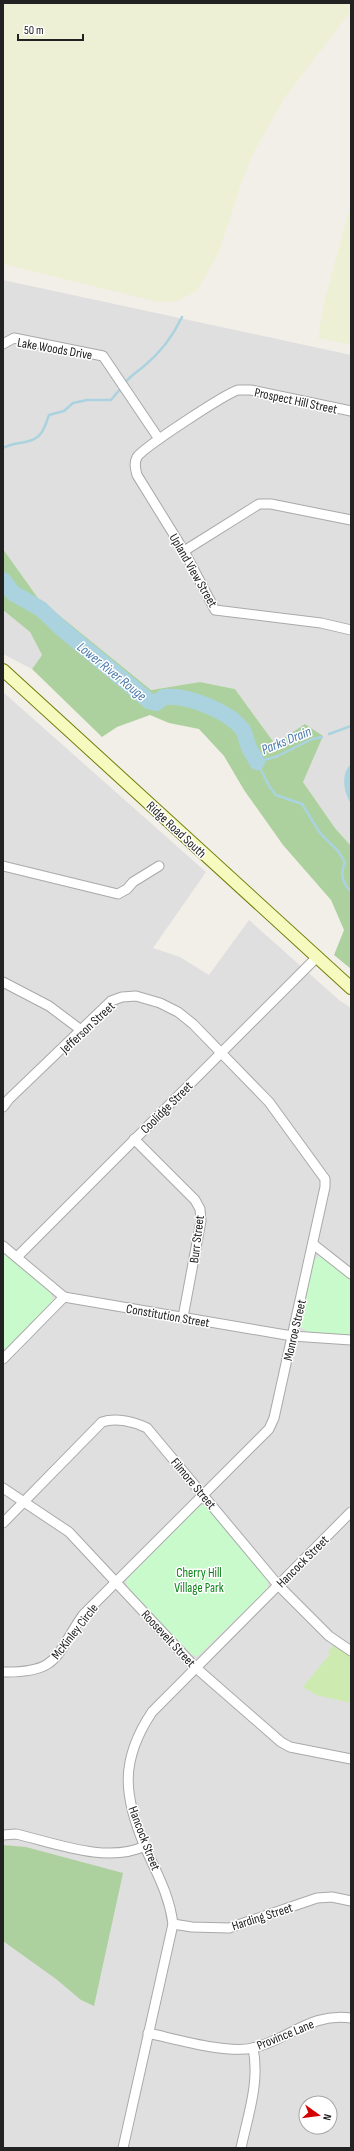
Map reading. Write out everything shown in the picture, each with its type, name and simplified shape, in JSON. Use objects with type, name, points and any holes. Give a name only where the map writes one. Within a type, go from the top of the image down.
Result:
[{"type":"main road","name":"Ridge Road South","points":[[3,670],[316,958],[351,988]]},
{"type":"street","name":"Lake Woods Drive","points":[[3,344],[14,338],[104,356],[159,439]]},
{"type":"street","name":"Prospect Hill Street","points":[[159,439],[234,392],[242,390],[351,411]]},
{"type":"street","name":"Upland View Street","points":[[159,439],[139,455],[135,467],[137,474],[184,552],[215,610],[321,623],[351,630]]},
{"type":"street","points":[[184,552],[259,504],[271,504],[351,520]]},
{"type":"street","points":[[3,866],[118,894],[127,890],[133,882],[160,866]]},
{"type":"street","name":"Coolidge Street","points":[[17,1257],[316,958]]},
{"type":"street","points":[[3,982],[49,1006],[81,1030]]},
{"type":"street","name":"Jefferson Street","points":[[4,1106],[111,1001],[122,997],[136,996],[160,1003],[178,1012],[194,1024],[221,1052]]},
{"type":"street","name":"Monroe Street","points":[[117,1582],[269,1429],[274,1418],[314,1244],[325,1187],[325,1179],[269,1102],[221,1052]]},
{"type":"street","name":"Burr Street","points":[[134,1139],[195,1200],[200,1209],[200,1221],[183,1317]]},
{"type":"street","points":[[314,1244],[351,1274]]},
{"type":"street","points":[[3,1246],[64,1297],[3,1359]]},
{"type":"street","name":"Constitution Street","points":[[64,1297],[292,1336],[351,1340]]},
{"type":"street","name":"Filmore Street","points":[[24,1502],[102,1422],[110,1419],[138,1424],[147,1428],[278,1585],[329,1636],[351,1650]]},
{"type":"street","name":"Roosevelt Street","points":[[3,1488],[69,1532],[196,1667],[281,1742],[290,1747],[351,1758]]},
{"type":"street","points":[[3,1523],[24,1502]]},
{"type":"street","name":"Hancock Street","points":[[122,2148],[173,1924],[171,1907],[166,1890],[145,1846],[129,1796],[128,1773],[131,1752],[140,1730],[152,1712],[351,1512]]},
{"type":"street","name":"McKinley Circle","points":[[3,1672],[26,1672],[41,1668],[53,1660],[63,1650],[83,1615],[117,1582]]},
{"type":"street","points":[[3,1835],[16,1834],[103,1854],[136,1851],[145,1846]]},
{"type":"street","name":"Harding Street","points":[[173,1924],[192,1927],[229,1928],[317,1898],[332,1897],[351,1901]]},
{"type":"street","name":"Province Lane","points":[[148,2034],[218,2047],[253,2048],[318,2020],[342,2017],[351,2018]]},
{"type":"street","points":[[241,2148],[256,2080],[256,2064],[253,2048]]},
{"type":"shaded area","points":[[3,280],[351,355],[351,846],[335,828],[303,782],[305,725],[275,744],[235,689],[200,682],[151,690],[38,598],[3,549]]},
{"type":"shaded area","points":[[3,610],[30,632],[42,655],[32,669],[3,654]]},
{"type":"shaded area","points":[[3,692],[206,872],[153,948],[180,957],[209,975],[249,920],[339,1000],[351,1008],[351,2148],[3,2148]]},
{"type":"green space","points":[[3,3],[351,3],[351,11],[285,97],[254,152],[242,181],[219,252],[197,291],[177,301],[158,302],[3,264]]},
{"type":"green space","points":[[351,203],[351,345],[318,338],[324,302]]},
{"type":"green space","points":[[3,549],[38,598],[151,690],[200,682],[235,689],[275,744],[305,724],[323,736],[303,782],[335,828],[351,846],[351,969],[334,955],[344,930],[331,900],[283,845],[244,790],[224,756],[199,729],[169,723],[150,715],[117,727],[102,737],[32,669],[42,655],[30,632],[3,610]]},
{"type":"green space","points":[[3,1252],[50,1292],[53,1299],[52,1304],[3,1353]]},
{"type":"green space","points":[[322,1256],[351,1278],[351,1337],[308,1332],[300,1327],[314,1261],[317,1257]]},
{"type":"green space","name":"Cherry Hill Village Park","points":[[203,1505],[209,1508],[268,1578],[268,1588],[198,1656],[192,1655],[127,1587],[126,1580],[197,1507]]},
{"type":"green space","points":[[334,1645],[351,1655],[351,1703],[316,1695],[303,1687],[330,1654],[328,1652]]},
{"type":"green space","points":[[3,1845],[26,1847],[123,1873],[94,2006],[81,2000],[56,1979],[3,1941]]},
{"type":"water","points":[[351,764],[351,804],[346,795],[344,778],[345,773]]},
{"type":"waterway","points":[[124,384],[160,350],[170,338],[182,317]]},
{"type":"waterway","points":[[3,448],[30,441],[40,435],[49,415],[64,411],[73,403],[87,400],[111,400],[121,388]]},
{"type":"waterway","name":"Lower River Rouge","points":[[3,580],[13,593],[41,609],[61,628],[149,701],[156,703],[164,697],[184,699],[207,706],[237,723],[243,730],[249,747],[257,762]]},
{"type":"waterway","name":"Parks Drain","points":[[329,734],[351,726]]},
{"type":"waterway","name":"Lower River Rouge","points":[[322,737],[312,739],[278,756],[257,762],[269,786],[276,795],[302,804],[320,833],[338,851],[345,862],[342,874],[343,878],[351,892]]}]
